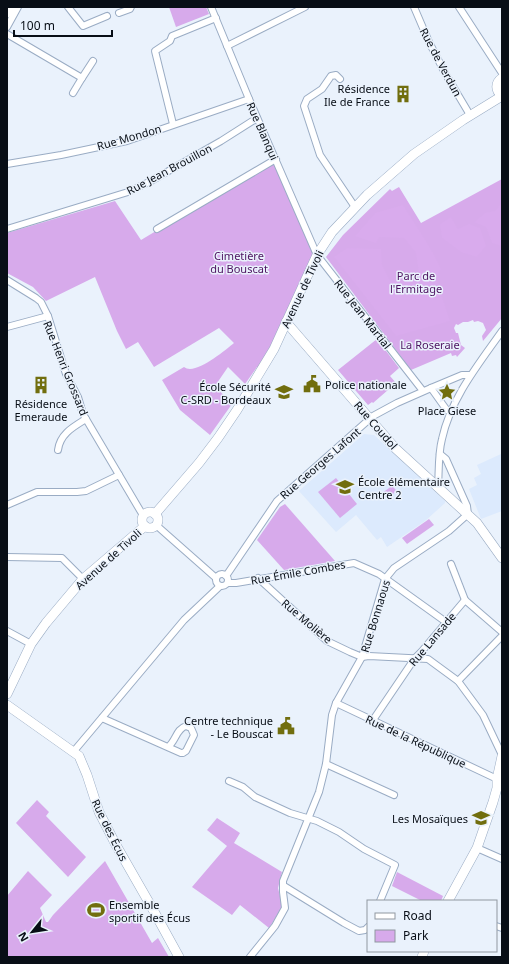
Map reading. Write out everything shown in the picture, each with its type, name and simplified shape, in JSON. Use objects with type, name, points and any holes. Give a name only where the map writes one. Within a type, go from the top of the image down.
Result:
[{"type":"street","points":[[7,13],[13,7]]},
{"type":"street","points":[[7,27],[18,7]]},
{"type":"street","points":[[68,7],[82,26],[107,16]]},
{"type":"street","points":[[119,13],[130,9],[131,7]]},
{"type":"street","name":"Rue Blanqui","points":[[211,7],[248,99],[318,255]]},
{"type":"street","points":[[227,46],[305,7]]},
{"type":"street","name":"Rue de Verdun","points":[[414,7],[429,42],[445,73],[470,115]]},
{"type":"street","points":[[459,7],[502,73]]},
{"type":"street","points":[[173,124],[154,51],[170,41],[172,36],[216,18]]},
{"type":"street","points":[[7,34],[82,78]]},
{"type":"street","points":[[73,94],[93,61]]},
{"type":"street","points":[[340,79],[336,75],[331,76],[322,89],[307,99],[304,106],[320,155],[355,207]]},
{"type":"street","name":"Avenue de Tivoli","points":[[155,514],[199,463],[218,438],[262,370],[274,349],[324,243],[332,232],[381,182],[414,154],[501,95],[497,89],[498,83],[502,78]]},
{"type":"street","name":"Rue Mondon","points":[[7,164],[61,155],[127,141],[248,99]]},
{"type":"street","name":"Rue Jean Brouillon","points":[[7,229],[128,192],[200,153],[257,118]]},
{"type":"street","points":[[157,229],[276,159]]},
{"type":"street","name":"Rue Jean Martial","points":[[318,255],[423,392]]},
{"type":"street","points":[[7,280],[17,285],[41,302],[48,316]]},
{"type":"street","name":"Rue Henri Grossard","points":[[7,328],[48,316],[66,374],[78,397],[86,419],[144,515]]},
{"type":"street","name":"Rue Coudol","points":[[286,322],[395,448],[468,514]]},
{"type":"street","points":[[438,488],[441,439],[450,412],[470,375],[502,331]]},
{"type":"street","name":"Rue Georges Lafont","points":[[226,576],[277,501],[373,416],[397,403],[442,383],[462,375],[470,375]]},
{"type":"street","points":[[431,388],[446,410],[450,412]]},
{"type":"street","points":[[58,450],[59,442],[64,435],[74,426],[86,419]]},
{"type":"street","points":[[440,454],[446,459],[467,506],[468,514],[477,523],[502,558]]},
{"type":"street","points":[[7,505],[37,492],[86,491],[119,475]]},
{"type":"street","points":[[148,512],[155,514],[158,520],[156,525],[152,527],[145,526],[142,519],[144,515],[148,512]]},
{"type":"street","name":"Rue Bonnaous","points":[[250,957],[275,926],[286,908],[283,881],[319,792],[326,764],[332,715],[336,703],[362,657],[385,579],[394,568],[449,531],[468,514]]},
{"type":"street","points":[[156,525],[216,578],[216,582],[220,586]]},
{"type":"street","name":"Avenue de Tivoli","points":[[7,694],[31,644],[82,579],[145,526]]},
{"type":"street","points":[[7,557],[62,558],[82,579]]},
{"type":"street","name":"Rue Émile Combes","points":[[228,583],[236,583],[258,578],[354,563],[379,574],[446,622]]},
{"type":"street","points":[[451,564],[465,600],[502,632]]},
{"type":"street","points":[[74,751],[184,620],[220,586],[224,587],[228,583],[226,576],[220,574],[216,578]]},
{"type":"street","name":"Rue Molière","points":[[258,578],[327,641],[350,652],[362,657],[370,656],[428,659],[458,681],[483,715],[502,756]]},
{"type":"street","name":"Rue Lansade","points":[[373,720],[415,658],[465,600]]},
{"type":"street","points":[[7,631],[31,644]]},
{"type":"street","points":[[458,681],[502,636]]},
{"type":"street","name":"Rue de la République","points":[[336,703],[497,779]]},
{"type":"street","name":"Rue des Écus","points":[[7,705],[74,751],[81,760],[99,812],[179,957]]},
{"type":"street","points":[[102,718],[181,753],[186,751],[194,735],[192,728],[186,726],[183,727],[172,744],[168,747]]},
{"type":"street","points":[[449,900],[477,848],[497,788],[497,779],[502,756]]},
{"type":"street","points":[[326,764],[394,795]]},
{"type":"street","points":[[229,781],[243,787],[255,797],[290,813],[308,820],[317,821],[340,832],[364,849],[395,865],[380,900]]},
{"type":"street","points":[[477,848],[502,859]]},
{"type":"street","points":[[284,886],[359,931],[367,928]]},
{"type":"shaded area","points":[[364,434],[374,435],[445,501],[445,503],[425,521],[387,547],[381,537],[377,540],[356,515],[336,532],[299,491]]},
{"type":"shaded area","points":[[501,454],[502,511],[481,519],[469,489],[477,485],[474,478],[481,474],[477,465]]},
{"type":"green space","points":[[169,7],[206,7],[209,14],[176,27]]},
{"type":"green space","name":"Cimetière du Bouscat","points":[[276,159],[317,255],[262,370],[257,367],[245,384],[228,367],[215,386],[232,404],[210,435],[180,410],[162,380],[184,367],[189,369],[202,365],[234,343],[219,328],[154,367],[138,342],[126,349],[95,277],[46,301],[33,287],[7,273],[7,233],[115,201],[141,240]]},
{"type":"green space","name":"Parc de l'Ermitage","points":[[502,179],[502,318],[483,341],[482,336],[486,330],[483,323],[478,321],[474,322],[473,320],[463,322],[458,325],[456,324],[454,328],[456,333],[458,333],[461,345],[465,348],[457,357],[456,355],[452,356],[451,353],[411,370],[326,257],[343,235],[390,189],[392,191],[399,187],[421,223]]},
{"type":"green space","points":[[502,202],[502,246],[492,243],[486,227],[474,222],[485,213],[495,211]]},
{"type":"green space","points":[[403,205],[428,244],[441,269],[436,278],[450,321],[396,336],[334,257],[347,248],[381,249],[382,265],[390,281],[419,274],[416,253],[404,238],[379,237],[376,243],[355,236],[375,213]]},
{"type":"green space","points":[[451,217],[458,229],[469,224],[480,228],[486,246],[477,257],[461,252],[442,238],[440,224]]},
{"type":"green space","points":[[377,339],[399,368],[390,376],[396,383],[373,403],[372,402],[368,405],[338,370]]},
{"type":"green space","points":[[336,478],[357,504],[340,518],[318,492]]},
{"type":"green space","points":[[392,486],[396,490],[388,497],[382,497],[382,493]]},
{"type":"green space","points":[[285,504],[335,561],[284,570],[257,540],[280,507]]},
{"type":"green space","points":[[429,519],[434,525],[407,544],[402,538]]},
{"type":"green space","points":[[37,800],[49,812],[46,816],[86,857],[68,877],[16,823]]},
{"type":"green space","points":[[217,818],[240,833],[234,843],[282,872],[278,888],[281,900],[281,909],[269,928],[240,905],[232,915],[192,887],[227,846],[207,830]]},
{"type":"green space","name":"Ensemble sportif des Écus","points":[[105,861],[152,943],[158,938],[169,957],[7,957],[7,896],[28,871],[52,895],[40,908],[46,922],[48,922]]},
{"type":"green space","points":[[397,872],[443,896],[441,900],[420,900],[392,886]]},
{"type":"place","name":"Résidence Ile de France","points":[[403,94]]},
{"type":"place","name":"Police nationale","points":[[312,384]]},
{"type":"place","name":"Résidence Emeraude","points":[[41,385]]},
{"type":"place","name":"École Sécurité C-SRD - Bordeaux","points":[[284,392]]},
{"type":"place","name":"Place Giese","points":[[447,392]]},
{"type":"place","name":"École élémentaire Centre 2","points":[[345,487]]},
{"type":"place","name":"Centre technique - Le Bouscat","points":[[286,726]]},
{"type":"place","name":"Les Mosaïques","points":[[481,818]]},
{"type":"place","name":"Ensemble sportif des Écus","points":[[96,910]]},
{"type":"park label","name":"La Roseraie","points":[[430,344]]}]
